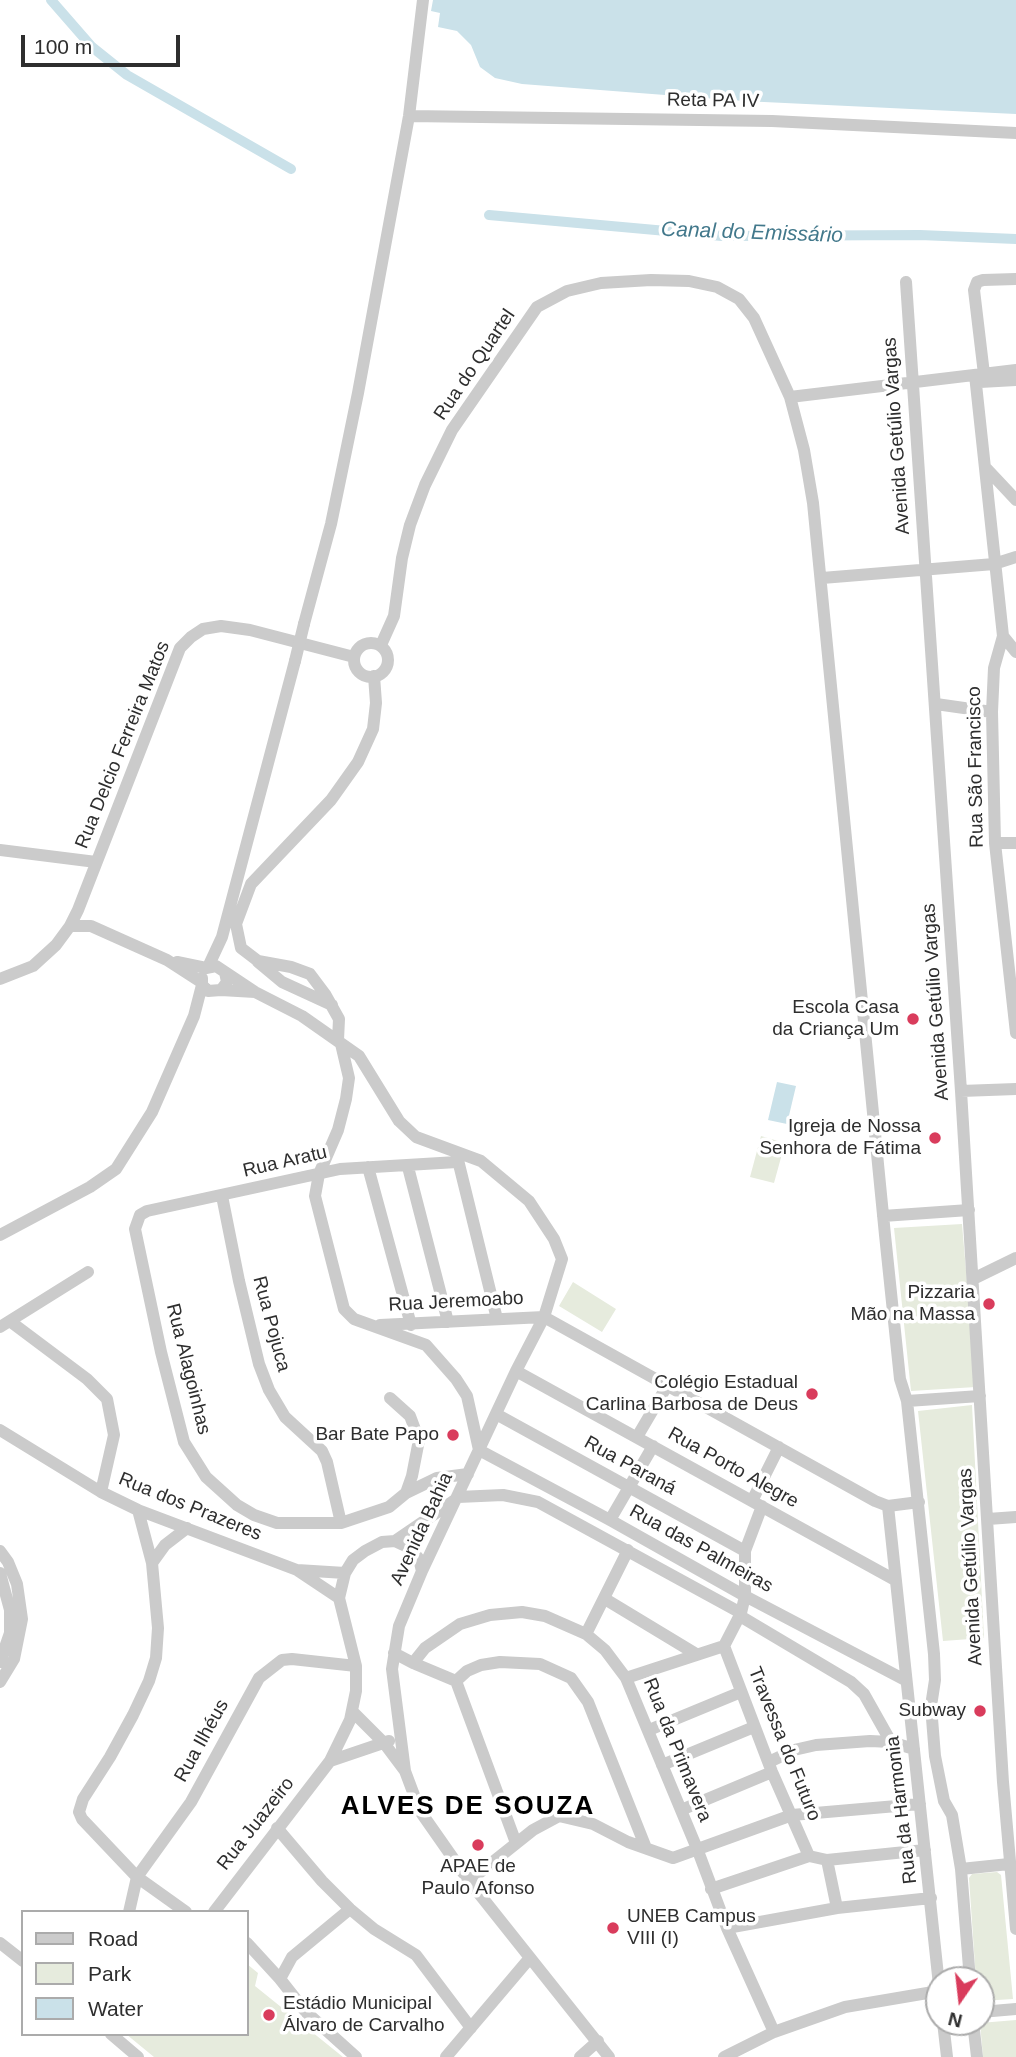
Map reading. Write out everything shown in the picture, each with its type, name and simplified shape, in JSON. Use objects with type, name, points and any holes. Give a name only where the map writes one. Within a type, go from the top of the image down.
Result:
[{"type":"street","points":[[0,1235],[90,1187],[116,1168],[152,1112],[194,1016],[203,972],[222,937],[331,524],[409,116],[423,0]]},
{"type":"street","name":"Reta PA IV","points":[[409,116],[772,121],[1016,133]]},
{"type":"street","name":"Rua São Francisco","points":[[1016,279],[984,280],[977,282],[974,290],[978,377],[994,565],[1003,636],[994,668],[992,712],[995,843],[1016,1033]]},
{"type":"street","name":"Rua do Quartel","points":[[381,645],[394,616],[402,558],[425,485],[452,430],[537,307],[566,290],[601,283],[689,281],[717,287],[739,299],[754,318],[790,397]]},
{"type":"street","name":"Avenida Getúlio Vargas","points":[[906,282],[969,1210],[1003,1782],[1016,1929]]},
{"type":"street","points":[[969,1966],[961,1869],[952,1815],[944,1801],[935,1756],[931,1706],[935,1680],[934,1654],[919,1502],[907,1401],[900,1379],[883,1216],[827,662],[822,578],[804,450],[790,397],[912,381],[978,377],[1016,370]]},
{"type":"street","points":[[978,377],[1016,380]]},
{"type":"street","points":[[986,468],[1016,500]]},
{"type":"street","points":[[822,578],[994,565],[1016,557]]},
{"type":"street","name":"Rua Delcio Ferreira Matos","points":[[0,979],[33,965],[56,945],[70,926],[180,648],[191,637],[203,629],[221,626],[250,630],[354,657]]},
{"type":"street","points":[[1003,636],[1016,652]]},
{"type":"street","points":[[366,643],[381,645],[388,657],[387,667],[374,676],[363,675],[356,667],[354,657],[366,643]]},
{"type":"street","points":[[332,1005],[282,982],[241,948],[236,924],[251,884],[331,800],[358,762],[373,729],[376,703],[374,676]]},
{"type":"street","points":[[936,704],[992,712]]},
{"type":"street","points":[[995,843],[1016,843]]},
{"type":"street","points":[[0,850],[96,862]]},
{"type":"street","points":[[78,910],[91,926]]},
{"type":"street","points":[[70,926],[91,926],[167,960],[208,991],[255,992]]},
{"type":"street","points":[[194,1016],[227,982],[222,937]]},
{"type":"street","points":[[167,960],[207,968],[216,966],[255,992],[302,1016],[359,1056],[399,1121],[416,1137],[457,1158],[481,1161],[529,1201],[554,1239],[562,1258],[544,1317],[875,1501],[888,1506],[919,1502]]},
{"type":"street","points":[[258,961],[291,967],[310,974],[339,1018],[340,1042],[349,1078],[338,1130],[319,1174],[315,1196],[344,1309],[354,1319],[426,1345],[467,1396],[479,1450]]},
{"type":"street","points":[[961,1091],[1016,1090]]},
{"type":"street","points":[[457,1158],[498,1319]]},
{"type":"street","name":"Rua Aratu","points":[[135,1229],[140,1215],[147,1211],[340,1169],[408,1167],[457,1158]]},
{"type":"street","points":[[368,1167],[411,1325]]},
{"type":"street","points":[[408,1167],[448,1322]]},
{"type":"street","name":"Rua Pojuca","points":[[222,1195],[259,1364],[269,1390],[285,1417],[322,1451],[341,1523]]},
{"type":"street","points":[[883,1216],[969,1210]]},
{"type":"street","name":"Rua Alagoinhas","points":[[135,1229],[161,1352],[184,1442],[206,1477],[237,1505],[254,1515],[277,1523],[341,1523],[389,1507],[406,1493],[437,1478],[468,1474]]},
{"type":"street","points":[[973,1279],[1016,1258]]},
{"type":"street","points":[[88,1272],[5,1325],[87,1379],[107,1399],[114,1435],[101,1492]]},
{"type":"street","name":"Rua Jeremoabo","points":[[370,1326],[544,1317]]},
{"type":"street","name":"Avenida Bahia","points":[[544,1317],[422,1571],[399,1626],[392,1669],[405,1771],[420,1811],[469,1881],[609,2057]]},
{"type":"street","points":[[426,1345],[425,1333],[432,1323]]},
{"type":"street","name":"Rua Porto Alegre","points":[[516,1371],[895,1580]]},
{"type":"street","points":[[637,1437],[667,1386]]},
{"type":"street","points":[[907,1401],[981,1396]]},
{"type":"street","points":[[390,1398],[410,1416],[419,1440],[406,1493]]},
{"type":"street","name":"Rua Paraná","points":[[496,1414],[744,1552]]},
{"type":"street","name":"Rua dos Prazeres","points":[[0,1430],[101,1492],[138,1510],[297,1570],[339,1598]]},
{"type":"street","points":[[610,1520],[653,1446]]},
{"type":"street","points":[[626,1678],[724,1646],[740,1614],[745,1596],[744,1552],[757,1503],[779,1447]]},
{"type":"street","name":"Rua das Palmeiras","points":[[479,1450],[905,1680]]},
{"type":"street","name":"Rua das Palmeiras","points":[[458,1497],[503,1495],[538,1502],[628,1550],[852,1682],[864,1694],[891,1742]]},
{"type":"street","points":[[395,1541],[458,1497]]},
{"type":"street","name":"Rua da Harmonia","points":[[888,1506],[937,1966]]},
{"type":"street","points":[[138,1510],[152,1563],[158,1628],[156,1658],[134,1715],[83,1799],[79,1812],[82,1819],[138,1877],[184,1910]]},
{"type":"street","points":[[988,1519],[1016,1517]]},
{"type":"street","points":[[152,1563],[165,1545],[187,1528]]},
{"type":"street","points":[[339,1598],[345,1573],[353,1560],[382,1542],[395,1541],[410,1548],[419,1559],[422,1571]]},
{"type":"street","points":[[586,1634],[628,1550]]},
{"type":"street","points":[[0,1551],[8,1562],[11,1585],[22,1619],[0,1662]]},
{"type":"street","name":"Rua dos Prazeres","points":[[297,1570],[345,1573]]},
{"type":"street","points":[[0,1573],[11,1585]]},
{"type":"street","name":"Rua Juazeiro","points":[[216,1910],[330,1761],[353,1712],[356,1667],[339,1598]]},
{"type":"street","points":[[605,1599],[696,1654]]},
{"type":"street","name":"Rua da Primavera","points":[[413,1662],[425,1648],[460,1623],[490,1615],[522,1612],[545,1616],[586,1634],[605,1650],[626,1678],[727,1928],[774,2032]]},
{"type":"street","points":[[0,1682],[14,1659],[15,1634]]},
{"type":"street","name":"Travessa do Futuro","points":[[724,1646],[754,1727],[809,1856]]},
{"type":"street","points":[[394,1653],[456,1681],[516,1843]]},
{"type":"street","name":"Rua Ilhéus","points":[[130,1910],[138,1877],[191,1802],[258,1678],[282,1660],[356,1667]]},
{"type":"street","points":[[456,1681],[467,1671],[481,1665],[500,1662],[540,1664],[571,1678],[588,1702],[646,1848]]},
{"type":"street","points":[[649,1730],[741,1692]]},
{"type":"street","name":"Avenida Bahia","points":[[353,1712],[405,1771]]},
{"type":"street","points":[[663,1765],[754,1727]]},
{"type":"street","points":[[330,1761],[401,1736]]},
{"type":"street","points":[[681,1810],[771,1767],[794,1750],[816,1745],[870,1741],[891,1742],[914,1749]]},
{"type":"street","points":[[1003,1782],[1016,1786]]},
{"type":"street","points":[[469,1881],[533,1830],[559,1816],[593,1824],[628,1842],[673,1858],[792,1815],[920,1804]]},
{"type":"street","points":[[277,1828],[321,1881],[350,1909],[374,1929],[416,1955],[471,2028]]},
{"type":"street","points":[[711,1888],[809,1856],[827,1860],[925,1850]]},
{"type":"street","points":[[827,1860],[837,1908]]},
{"type":"street","points":[[961,1869],[1009,1864]]},
{"type":"street","points":[[727,1928],[837,1908],[931,1898]]},
{"type":"street","points":[[280,1979],[292,1958],[350,1909]]},
{"type":"street","points":[[0,1943],[21,1959]]},
{"type":"street","points":[[248,1944],[306,2012],[356,2057]]},
{"type":"street","points":[[446,2057],[529,1959]]},
{"type":"street","points":[[724,2057],[774,2032],[845,2007],[925,1993]]},
{"type":"street","points":[[995,2011],[1016,2009]]},
{"type":"street","points":[[113,2036],[138,2057]]},
{"type":"street","points":[[945,2036],[947,2057]]},
{"type":"street","points":[[975,2036],[977,2057]]},
{"type":"street","points":[[580,2057],[598,2041]]},
{"type":"green space","points":[[761,1136],[785,1143],[774,1183],[750,1177]]},
{"type":"green space","points":[[962,1224],[976,1387],[911,1391],[894,1228]]},
{"type":"green space","points":[[573,1282],[616,1309],[602,1332],[559,1306]]},
{"type":"green space","points":[[972,1405],[984,1638],[943,1641],[918,1411]]},
{"type":"green space","points":[[997,1872],[1001,1875],[1013,1999],[995,2000],[995,1966],[975,1966],[969,1878],[972,1874]]},
{"type":"green space","name":"Estádio Municipal Álvaro de Carvalho","points":[[248,1965],[258,1973],[255,1986],[343,2057],[154,2057],[128,2036],[248,2036]]},
{"type":"green space","points":[[1016,2020],[1016,2057],[983,2057],[981,2036],[995,2036],[995,2022]]},
{"type":"water","points":[[433,0],[1016,0],[1016,114],[743,101],[522,84],[495,78],[480,67],[471,45],[457,31],[438,27],[440,13],[431,11]]},
{"type":"water","points":[[777,1082],[796,1086],[787,1124],[768,1120]]},
{"type":"waterway","name":"Canal do Emissário","points":[[51,0],[92,47],[127,75],[291,169]]},
{"type":"waterway","name":"Canal do Emissário","points":[[489,215],[722,236],[920,235],[1016,239]]},
{"type":"place","name":"Escola Casa da Criança Um","points":[[913,1019]]},
{"type":"place","name":"Igreja de Nossa Senhora de Fátima","points":[[935,1138]]},
{"type":"place","name":"Pizzaria Mão na Massa","points":[[989,1304]]},
{"type":"place","name":"Colégio Estadual Carlina Barbosa de Deus","points":[[812,1394]]},
{"type":"place","name":"Bar Bate Papo","points":[[453,1435]]},
{"type":"place","name":"Subway","points":[[980,1711]]},
{"type":"place","name":"APAE de Paulo Afonso","points":[[478,1845]]},
{"type":"place","name":"UNEB Campus VIII (I)","points":[[613,1928]]},
{"type":"place","name":"Estádio Municipal Álvaro de Carvalho","points":[[269,2015]]},
{"type":"district","name":"ALVES DE SOUZA","points":[[468,1807]]}]
